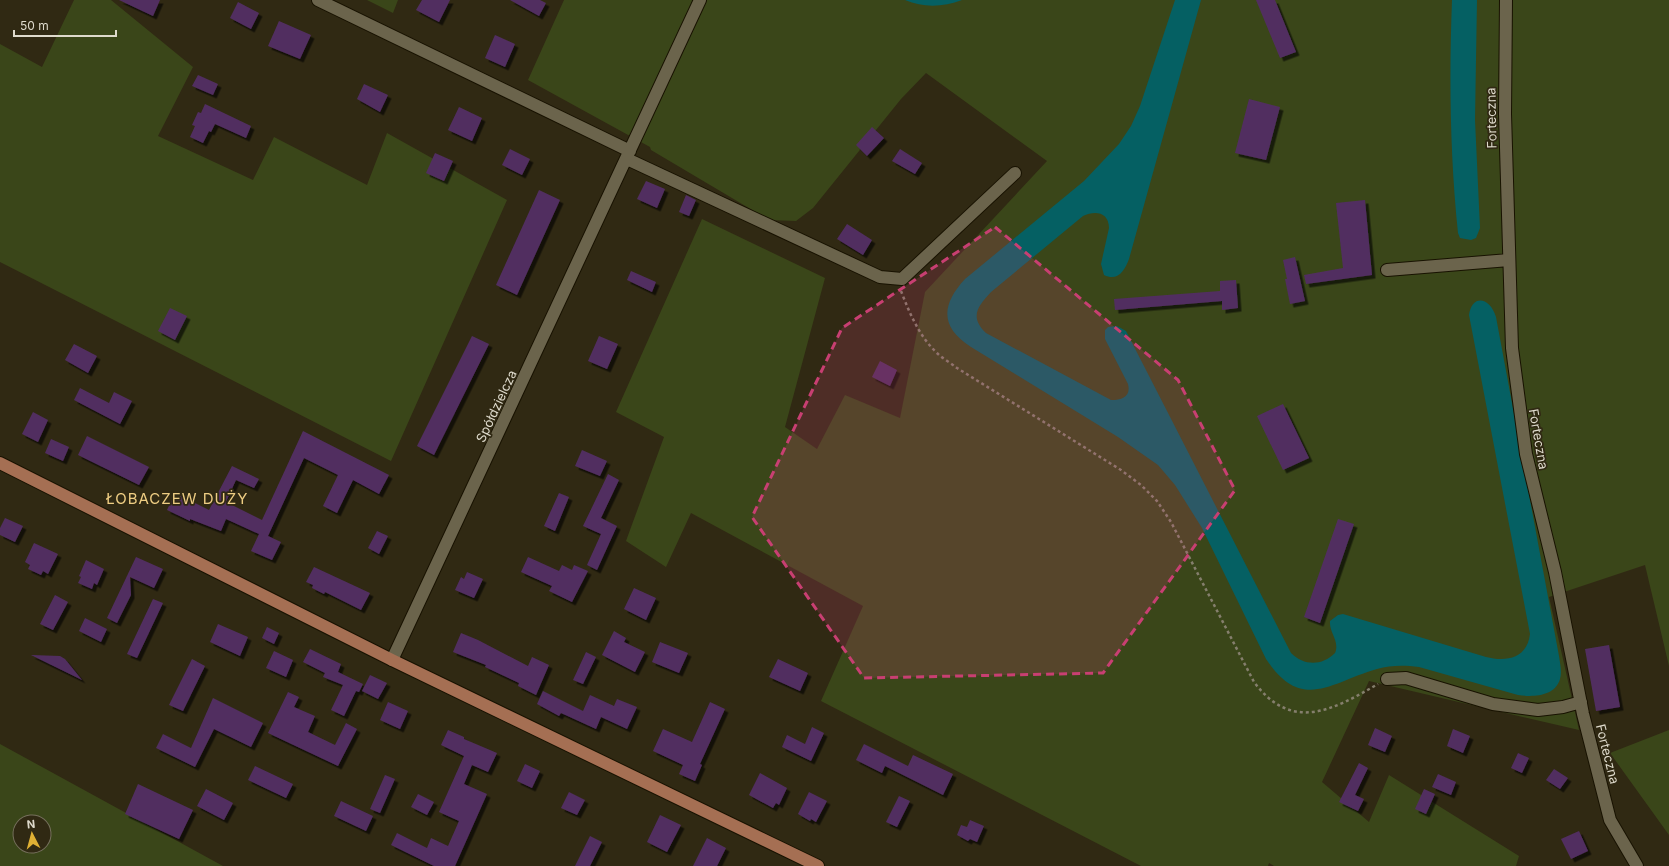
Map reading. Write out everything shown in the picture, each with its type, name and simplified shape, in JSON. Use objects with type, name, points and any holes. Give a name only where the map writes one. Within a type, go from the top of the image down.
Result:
[{"type":"main road","points":[[0,463],[392,660],[818,866]]},
{"type":"street","points":[[318,0],[628,158],[880,277],[902,279],[1015,173]]},
{"type":"street","name":"Spółdzielcza","points":[[392,660],[628,158],[700,0]]},
{"type":"street","name":"Forteczna","points":[[1506,0],[1505,114],[1512,348],[1526,454],[1555,572],[1581,702],[1610,820],[1637,866]]},
{"type":"street","points":[[1387,270],[1509,260]]},
{"type":"street","points":[[1387,679],[1406,678],[1493,704],[1538,710],[1563,707],[1581,702]]},
{"type":"path","points":[[894,278],[914,323],[924,339],[938,354],[957,368],[1121,470],[1141,485],[1157,501],[1184,545],[1254,682],[1263,694],[1275,704],[1287,710],[1319,712],[1335,707],[1354,698],[1387,679]]},
{"type":"highlighted area","points":[[995,227],[1178,380],[1235,490],[1103,673],[864,678],[752,517],[842,328]]},
{"type":"green space","points":[[74,0],[111,0],[193,67],[158,136],[253,180],[274,137],[367,185],[387,133],[507,200],[391,461],[0,262],[0,44],[42,67]]},
{"type":"green space","points":[[367,0],[398,0],[393,13]]},
{"type":"green space","points":[[564,0],[1669,0],[1669,666],[1645,565],[1549,597],[1579,730],[1369,681],[1322,782],[1369,822],[1389,775],[1519,856],[1516,866],[1274,866],[1269,863],[1268,866],[1141,866],[821,701],[863,606],[691,513],[666,567],[626,541],[664,437],[616,412],[702,219],[825,278],[785,427],[817,449],[845,395],[900,418],[925,292],[1047,161],[926,73],[901,99],[813,208],[796,221],[769,220],[651,150],[650,147],[528,80]]},
{"type":"green space","points":[[1669,730],[1669,835],[1610,753]]},
{"type":"green space","points":[[0,744],[223,866],[0,866]]},
{"type":"water","points":[[905,0],[962,0],[934,6],[912,3]]},
{"type":"water","points":[[1175,0],[1201,0],[1129,259],[1123,271],[1117,276],[1113,277],[1104,275],[1101,264],[1109,228],[1107,219],[1100,214],[1088,214],[1083,216],[991,292],[979,307],[977,312],[978,322],[986,333],[1111,400],[1119,399],[1125,396],[1129,388],[1105,339],[1105,330],[1108,327],[1117,326],[1126,331],[1291,653],[1296,657],[1313,663],[1324,660],[1335,653],[1336,645],[1330,621],[1338,615],[1343,614],[1486,657],[1508,659],[1520,654],[1525,649],[1530,634],[1469,315],[1471,308],[1477,301],[1486,302],[1490,305],[1496,317],[1559,656],[1561,676],[1557,685],[1548,692],[1536,696],[1518,695],[1419,667],[1403,666],[1377,669],[1331,686],[1318,689],[1305,689],[1292,685],[1279,675],[1266,659],[1202,528],[1175,485],[1158,465],[1118,437],[971,347],[954,332],[949,324],[947,315],[951,298],[965,279],[1084,181],[1119,144],[1131,126],[1140,106]]},
{"type":"water","points":[[1452,0],[1477,0],[1475,120],[1480,228],[1476,238],[1471,240],[1460,238],[1458,233],[1455,204],[1451,116]]},
{"type":"building","points":[[119,0],[160,0],[153,16]]},
{"type":"building","points":[[422,0],[450,0],[439,22],[416,10]]},
{"type":"building","points":[[510,0],[540,0],[546,3],[539,16]]},
{"type":"building","points":[[1256,0],[1275,0],[1296,52],[1280,58]]},
{"type":"building","points":[[238,2],[259,13],[251,29],[230,18]]},
{"type":"building","points":[[279,21],[311,35],[300,59],[268,46]]},
{"type":"building","points":[[495,35],[515,44],[505,67],[485,58]]},
{"type":"building","points":[[198,75],[218,84],[213,95],[192,86]]},
{"type":"building","points":[[364,84],[388,95],[380,112],[357,99]]},
{"type":"building","points":[[1249,99],[1280,107],[1266,160],[1235,153]]},
{"type":"building","points":[[205,104],[251,126],[246,138],[215,124],[211,132],[209,131],[203,143],[190,137],[195,126],[192,125],[198,112],[201,113]]},
{"type":"building","points":[[459,107],[482,118],[472,141],[448,130]]},
{"type":"building","points":[[872,127],[884,138],[867,156],[856,145]]},
{"type":"building","points":[[510,149],[530,159],[522,175],[502,165]]},
{"type":"building","points":[[900,149],[922,163],[915,174],[892,161]]},
{"type":"building","points":[[435,153],[453,161],[444,181],[426,173]]},
{"type":"building","points":[[646,181],[665,189],[657,208],[637,199]]},
{"type":"building","points":[[539,190],[560,200],[517,295],[496,285]]},
{"type":"building","points":[[686,195],[696,200],[689,216],[679,212]]},
{"type":"building","points":[[1365,200],[1372,275],[1306,284],[1304,275],[1343,268],[1336,203]]},
{"type":"building","points":[[847,224],[872,240],[863,255],[837,239]]},
{"type":"building","points":[[1295,257],[1305,301],[1290,304],[1283,260]]},
{"type":"building","points":[[631,271],[656,282],[652,292],[627,280]]},
{"type":"building","points":[[1236,280],[1238,308],[1222,310],[1222,301],[1115,310],[1114,299],[1220,291],[1220,281]]},
{"type":"building","points":[[170,308],[187,316],[175,340],[158,331]]},
{"type":"building","points":[[472,336],[489,344],[434,455],[417,446]]},
{"type":"building","points":[[599,336],[618,344],[607,369],[588,361]]},
{"type":"building","points":[[74,344],[97,356],[88,373],[65,360]]},
{"type":"building","points":[[880,361],[897,370],[890,386],[872,377]]},
{"type":"building","points":[[80,388],[109,403],[114,392],[132,401],[120,424],[74,400]]},
{"type":"building","points":[[1283,404],[1309,458],[1283,470],[1257,416]]},
{"type":"building","points":[[33,412],[48,420],[38,442],[22,434]]},
{"type":"building","points":[[303,431],[389,475],[379,494],[353,480],[337,513],[323,506],[338,475],[304,458],[268,536],[281,542],[272,560],[251,551],[259,534],[226,519],[221,531],[190,519],[190,521],[167,510],[175,493],[209,510],[232,466],[259,479],[254,488],[236,480],[226,502],[262,520]]},
{"type":"building","points":[[87,436],[149,467],[139,485],[78,455]]},
{"type":"building","points":[[51,439],[69,447],[63,461],[45,453]]},
{"type":"building","points":[[582,450],[607,461],[600,476],[575,466]]},
{"type":"building","points":[[608,474],[619,480],[601,518],[617,526],[597,570],[587,565],[601,534],[583,526]]},
{"type":"building","points":[[559,493],[569,497],[555,531],[544,526]]},
{"type":"building","points":[[5,518],[23,526],[15,542],[0,535],[0,528]]},
{"type":"building","points":[[1338,519],[1354,524],[1320,623],[1304,617]]},
{"type":"building","points":[[377,531],[388,536],[379,554],[368,548]]},
{"type":"building","points":[[34,543],[58,554],[48,574],[43,571],[41,575],[28,569],[30,565],[25,562]]},
{"type":"building","points":[[136,557],[163,569],[154,588],[130,577],[131,595],[117,623],[107,618]]},
{"type":"building","points":[[528,557],[559,571],[562,565],[572,570],[574,565],[588,571],[572,602],[549,591],[552,586],[521,572]]},
{"type":"building","points":[[86,560],[104,569],[97,585],[94,583],[92,589],[78,583],[81,577],[79,576]]},
{"type":"building","points":[[314,567],[370,593],[361,610],[325,592],[324,594],[312,588],[313,585],[306,582]]},
{"type":"building","points":[[467,572],[483,579],[474,598],[455,590],[461,577],[464,579]]},
{"type":"building","points":[[634,588],[656,598],[646,620],[624,609]]},
{"type":"building","points":[[55,595],[68,602],[53,630],[40,624]]},
{"type":"building","points":[[153,599],[163,603],[137,658],[127,654]]},
{"type":"building","points":[[85,618],[107,629],[101,642],[79,631]]},
{"type":"building","points":[[218,624],[248,637],[240,656],[210,642]]},
{"type":"building","points":[[267,627],[279,633],[274,644],[262,638]]},
{"type":"building","points":[[614,631],[626,638],[624,642],[645,652],[635,672],[602,655]]},
{"type":"building","points":[[461,633],[478,640],[528,666],[532,657],[549,665],[536,695],[518,686],[519,683],[485,667],[486,665],[453,652]]},
{"type":"building","points":[[660,642],[688,653],[679,673],[652,662]]},
{"type":"building","points":[[1609,645],[1620,707],[1596,711],[1585,649]]},
{"type":"building","points":[[310,649],[341,664],[338,672],[363,684],[359,692],[356,691],[344,716],[331,710],[343,685],[323,677],[325,673],[303,662]]},
{"type":"building","points":[[274,651],[293,660],[286,677],[266,668]]},
{"type":"building","points":[[586,652],[596,657],[583,684],[573,680]]},
{"type":"building","points":[[31,655],[60,656],[65,659],[82,680]]},
{"type":"building","points":[[192,659],[205,666],[183,711],[169,705]]},
{"type":"building","points":[[778,659],[808,673],[800,691],[769,677]]},
{"type":"building","points":[[370,675],[387,683],[378,699],[362,691]]},
{"type":"building","points":[[543,691],[583,711],[590,695],[614,706],[617,699],[637,707],[627,729],[601,717],[596,729],[561,713],[559,716],[537,704]]},
{"type":"building","points":[[288,692],[299,697],[294,707],[315,716],[308,732],[335,745],[346,723],[357,729],[338,766],[268,733]]},
{"type":"building","points":[[213,698],[263,723],[251,747],[214,729],[195,767],[156,748],[163,734],[191,748]]},
{"type":"building","points":[[388,702],[408,711],[400,729],[380,720]]},
{"type":"building","points":[[710,702],[725,709],[700,764],[702,765],[695,781],[679,774],[683,765],[653,751],[663,729],[692,742]]},
{"type":"building","points":[[812,727],[824,733],[811,761],[782,747],[787,735],[805,744]]},
{"type":"building","points":[[1375,728],[1392,736],[1385,752],[1368,745]]},
{"type":"building","points":[[1453,729],[1470,736],[1463,753],[1447,746]]},
{"type":"building","points":[[448,730],[464,737],[464,739],[497,753],[488,772],[472,765],[464,784],[487,794],[455,866],[434,866],[391,845],[397,833],[427,848],[431,838],[448,846],[459,821],[439,812],[464,756],[441,745]]},
{"type":"building","points":[[864,744],[908,766],[913,755],[953,774],[943,795],[885,766],[882,773],[856,760]]},
{"type":"building","points":[[1518,753],[1529,758],[1522,773],[1511,768]]},
{"type":"building","points":[[1359,763],[1368,768],[1355,795],[1364,799],[1358,811],[1339,802]]},
{"type":"building","points":[[525,764],[540,771],[532,788],[517,781]]},
{"type":"building","points":[[255,766],[293,784],[286,798],[248,780]]},
{"type":"building","points":[[1554,769],[1568,778],[1560,789],[1546,780]]},
{"type":"building","points":[[760,773],[787,788],[779,805],[776,803],[773,808],[749,795]]},
{"type":"building","points":[[1438,774],[1456,782],[1451,795],[1432,787]]},
{"type":"building","points":[[385,775],[395,779],[380,813],[370,809]]},
{"type":"building","points":[[138,784],[193,810],[179,839],[125,814]]},
{"type":"building","points":[[206,789],[233,803],[224,820],[197,806]]},
{"type":"building","points":[[1424,789],[1435,794],[1426,814],[1415,809]]},
{"type":"building","points":[[569,792],[585,800],[577,815],[561,808]]},
{"type":"building","points":[[809,792],[827,801],[816,822],[811,819],[810,821],[798,814]]},
{"type":"building","points":[[418,794],[434,802],[427,815],[411,807]]},
{"type":"building","points":[[899,796],[910,801],[897,827],[886,822]]},
{"type":"building","points":[[341,801],[373,816],[366,831],[334,816]]},
{"type":"building","points":[[660,815],[681,825],[667,852],[647,842]]},
{"type":"building","points":[[970,820],[984,826],[977,842],[970,839],[968,841],[957,835],[961,825],[967,827]]},
{"type":"building","points":[[1579,831],[1588,851],[1571,859],[1561,839]]},
{"type":"building","points":[[590,836],[602,842],[590,866],[575,866]]},
{"type":"building","points":[[707,838],[726,848],[717,866],[693,866]]},
{"type":"district","name":"ŁOBACZEW DUŻY","points":[[177,498]]}]
